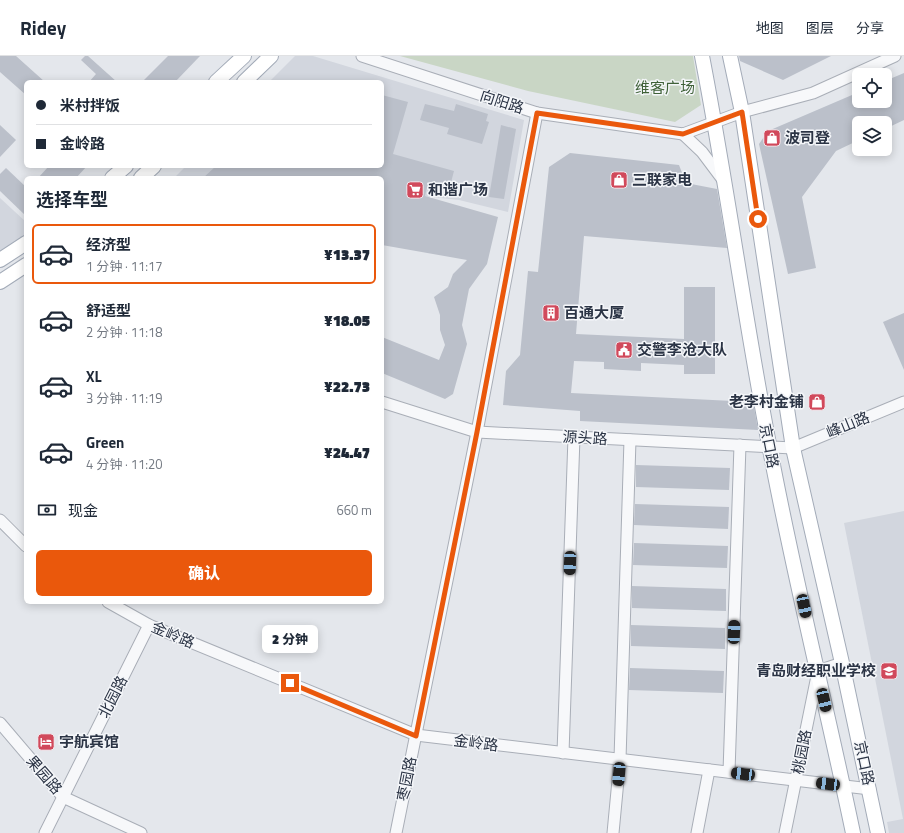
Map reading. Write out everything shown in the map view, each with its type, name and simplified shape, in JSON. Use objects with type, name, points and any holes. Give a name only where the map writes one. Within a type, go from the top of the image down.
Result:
[{"type":"main road","points":[[218,80],[244,56]]},
{"type":"main road","points":[[246,80],[271,56]]},
{"type":"main road","name":"京口路","points":[[702,56],[715,122],[745,317],[769,446],[853,833]]},
{"type":"main road","name":"京口路","points":[[730,56],[742,112],[792,448],[842,663],[870,789],[878,833]]},
{"type":"main road","points":[[114,176],[124,168]]},
{"type":"main road","points":[[143,176],[152,168]]},
{"type":"main road","points":[[0,260],[24,243]]},
{"type":"main road","points":[[0,282],[24,265]]},
{"type":"street","name":"向阳路","points":[[362,56],[537,113],[683,134],[742,112],[813,93],[895,56]]},
{"type":"street","name":"枣园路","points":[[396,833],[477,432],[537,113]]},
{"type":"street","points":[[683,134],[702,152],[724,181]]},
{"type":"street","name":"峰山路","points":[[792,448],[904,402]]},
{"type":"street","name":"源头路","points":[[384,403],[477,432],[792,448]]},
{"type":"street","points":[[563,753],[574,437]]},
{"type":"street","points":[[613,833],[620,759],[630,440]]},
{"type":"street","points":[[729,772],[740,445]]},
{"type":"street","points":[[0,520],[24,544]]},
{"type":"street","name":"金岭路","points":[[112,604],[149,625],[416,736],[870,789]]},
{"type":"street","name":"北园路","points":[[45,833],[149,625]]},
{"type":"street","points":[[818,671],[842,663]]},
{"type":"street","name":"桃园路","points":[[785,833],[818,671]]},
{"type":"street","name":"果园路","points":[[0,723],[63,797],[142,833]]},
{"type":"street","points":[[697,833],[709,770]]},
{"type":"shaded area","points":[[295,56],[313,56],[524,120],[508,212],[459,200],[413,195],[384,179],[384,176],[176,176],[184,168],[384,168],[384,80],[271,80]]},
{"type":"shaded area","points":[[0,198],[24,220],[24,241],[0,257]]},
{"type":"shaded area","name":"青岛财经职业学校","points":[[904,511],[904,833],[889,833],[887,822],[903,819],[844,523]]},
{"type":"green space","name":"维客广场","points":[[400,56],[693,56],[701,105],[675,122],[528,91]]},
{"type":"building","points":[[0,56],[16,56],[43,80],[24,80],[24,93],[0,72]]},
{"type":"building","points":[[85,56],[88,56],[115,80],[91,80],[96,74],[81,60]]},
{"type":"building","points":[[168,56],[200,56],[177,80],[144,80]]},
{"type":"building","points":[[739,56],[831,56],[783,80],[740,61]]},
{"type":"building","points":[[904,73],[904,120],[892,126],[892,116],[852,116],[852,143],[836,151],[802,197],[816,268],[788,274],[759,144],[768,131],[852,95],[852,108],[892,108],[892,78]]},
{"type":"building","name":"和谐广场","points":[[384,96],[408,102],[393,154],[454,171],[449,190],[427,187],[425,196],[498,217],[487,264],[469,289],[462,325],[467,344],[453,394],[445,399],[384,374],[384,338],[439,360],[445,345],[440,330],[440,315],[434,297],[448,287],[453,274],[467,260],[384,245],[384,176],[205,176],[214,168],[384,168]]},
{"type":"building","points":[[425,104],[454,111],[456,104],[488,114],[486,121],[489,122],[482,144],[447,134],[449,128],[420,120]]},
{"type":"building","points":[[0,125],[16,140],[0,157]]},
{"type":"building","points":[[501,125],[516,129],[504,199],[489,197]]},
{"type":"building","name":"百通大厦","points":[[570,153],[679,165],[686,183],[717,189],[727,248],[584,236],[576,334],[684,339],[684,287],[715,287],[715,374],[684,374],[684,365],[641,363],[641,371],[604,369],[604,362],[574,361],[571,393],[753,402],[758,430],[580,421],[580,411],[503,405],[506,371],[520,355],[528,271],[538,272],[549,167]]},
{"type":"building","points":[[6,168],[24,185],[24,214],[0,191],[0,174]]},
{"type":"building","points":[[47,168],[85,168],[78,176],[40,176]]},
{"type":"building","points":[[904,313],[904,370],[883,322]]},
{"type":"building","points":[[636,465],[730,468],[729,490],[636,487]]},
{"type":"building","points":[[635,504],[729,507],[728,529],[634,525]]},
{"type":"building","points":[[634,543],[728,546],[727,568],[633,565]]},
{"type":"building","points":[[632,586],[726,589],[726,611],[632,608]]},
{"type":"building","points":[[631,625],[725,628],[725,649],[631,646]]},
{"type":"building","points":[[630,668],[724,671],[723,693],[629,690]]},
{"type":"place","name":"波司登","points":[[772,138]]},
{"type":"place","name":"三联家电","points":[[619,180]]},
{"type":"place","name":"和谐广场","points":[[415,190]]},
{"type":"place","name":"百通大厦","points":[[551,313]]},
{"type":"place","name":"交警李沧大队","points":[[624,350]]},
{"type":"place","name":"老李村金铺","points":[[817,402]]},
{"type":"place","name":"青岛财经职业学校","points":[[889,671]]},
{"type":"place","name":"宇航宾馆","points":[[46,742]]},
{"type":"route","points":[[290,683],[416,736],[477,432],[537,113],[683,134],[742,112],[758,219]]}]
